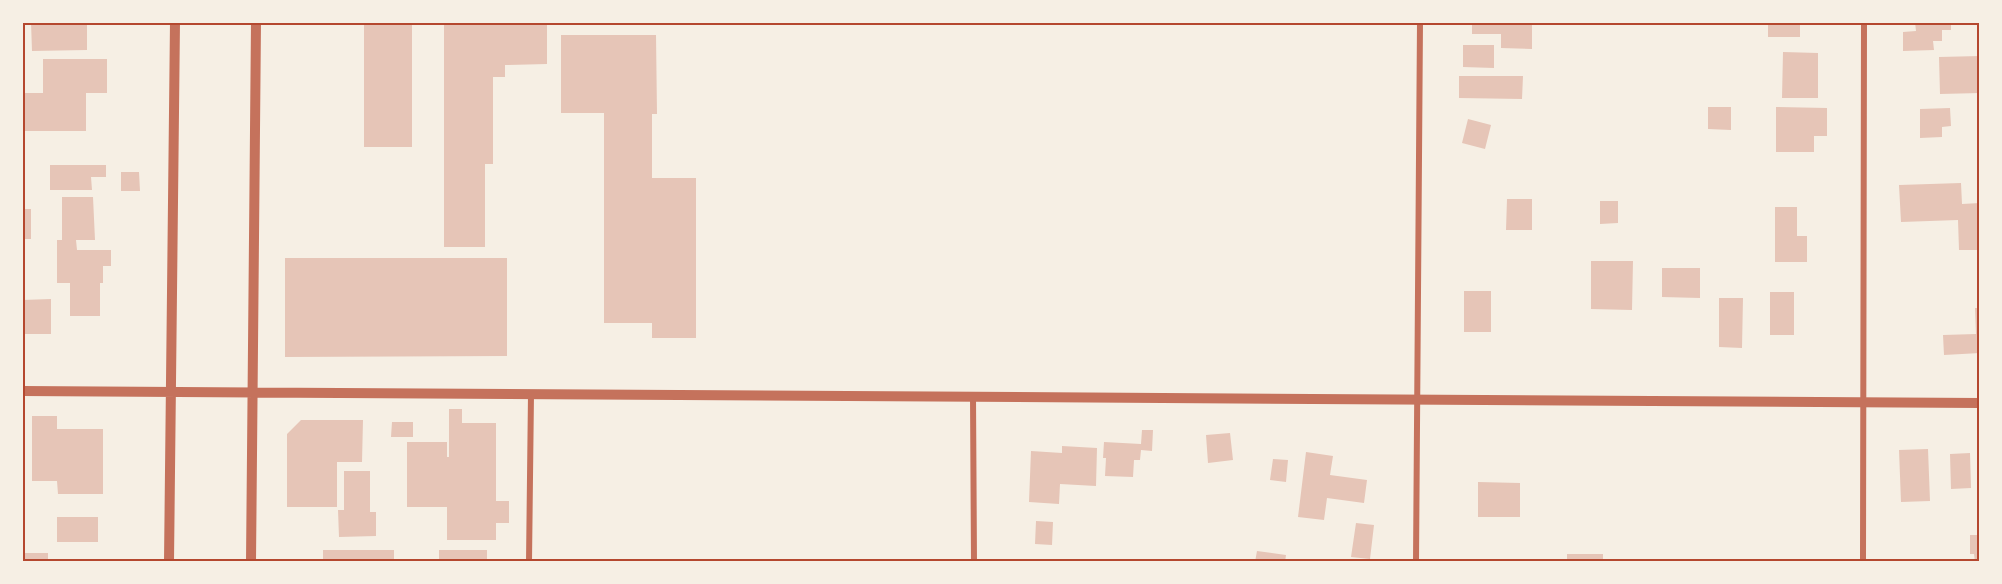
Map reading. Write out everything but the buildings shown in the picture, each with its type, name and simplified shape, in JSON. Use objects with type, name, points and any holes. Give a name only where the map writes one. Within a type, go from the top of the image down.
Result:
[{"type":"street","points":[[169,561],[175,22]]},
{"type":"street","points":[[251,561],[256,22]]},
{"type":"street","points":[[1416,561],[1420,22]]},
{"type":"street","points":[[1863,561],[1864,22]]},
{"type":"street","points":[[22,391],[1980,403]]},
{"type":"street","points":[[530,561],[531,394]]},
{"type":"street","points":[[973,396],[974,561]]}]
